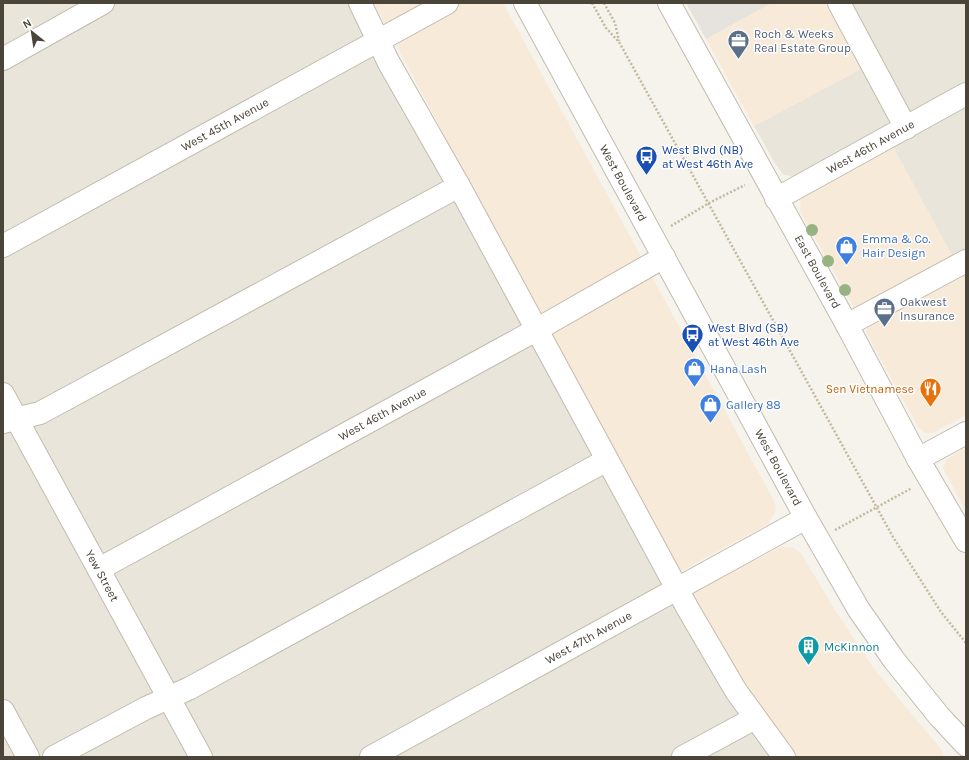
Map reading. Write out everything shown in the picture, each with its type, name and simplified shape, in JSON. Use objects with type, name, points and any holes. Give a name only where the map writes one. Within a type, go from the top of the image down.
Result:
[{"type":"street","points":[[3,59],[103,3]]},
{"type":"street","points":[[360,3],[378,41],[459,186],[719,664],[755,718],[784,757]]},
{"type":"street","name":"West 45th Avenue","points":[[3,246],[447,3]]},
{"type":"street","name":"West Boulevard","points":[[525,3],[806,518],[859,610],[876,635],[939,716],[966,745]]},
{"type":"street","name":"East Boulevard","points":[[669,3],[847,325],[918,459],[966,541]]},
{"type":"street","points":[[839,3],[906,128]]},
{"type":"street","name":"West 46th Avenue","points":[[776,199],[966,94]]},
{"type":"street","points":[[10,420],[40,413],[459,186]]},
{"type":"street","name":"West 46th Avenue","points":[[99,569],[536,330],[664,257]]},
{"type":"street","points":[[847,325],[966,260]]},
{"type":"street","name":"Yew Street","points":[[3,394],[10,420],[99,569],[201,757]]},
{"type":"street","points":[[918,459],[966,433]]},
{"type":"street","points":[[54,757],[146,708],[190,688],[607,460]]},
{"type":"street","name":"West 47th Avenue","points":[[371,757],[806,518]]},
{"type":"street","points":[[3,711],[28,757]]},
{"type":"street","points":[[683,757],[755,718]]},
{"type":"path","points":[[592,3],[606,28],[619,42],[876,507],[941,612],[966,643]]},
{"type":"path","points":[[604,3],[615,23],[619,42]]},
{"type":"path","points":[[669,228],[709,203],[746,184]]},
{"type":"path","points":[[835,530],[912,487]]},
{"type":"shaded area","points":[[3,3],[356,3],[775,757],[3,757]]},
{"type":"shaded area","points":[[374,3],[503,3],[774,501],[776,510],[768,524],[677,573]]},
{"type":"shaded area","points":[[686,3],[772,3],[706,39]]},
{"type":"shaded area","points":[[772,3],[825,3],[861,69],[754,126],[706,39]]},
{"type":"shaded area","points":[[846,3],[966,3],[966,282],[892,145],[907,115]]},
{"type":"shaded area","points":[[861,69],[891,123],[797,175],[784,175],[776,165],[754,126]]},
{"type":"shaded area","points":[[892,145],[954,259],[856,311],[800,211],[801,198],[805,192]]},
{"type":"shaded area","points":[[961,273],[966,282],[966,415],[933,433],[925,433],[918,427],[866,332],[869,325]]},
{"type":"shaded area","points":[[966,448],[966,511],[943,468],[947,459]]},
{"type":"shaded area","name":"McKinnon","points":[[781,547],[792,547],[801,553],[833,607],[875,670],[941,749],[944,757],[793,757],[756,706],[694,603],[693,594],[695,591]]},
{"type":"place","name":"Roch & Weeks Real Estate Group","points":[[739,60]]},
{"type":"place","name":"West Blvd (NB) at West 46th Ave","points":[[646,176]]},
{"type":"place","name":"Emma & Co. Hair Design","points":[[846,266]]},
{"type":"place","name":"Oakwest Insurance","points":[[885,328]]},
{"type":"place","name":"West Blvd (SB) at West 46th Ave","points":[[692,354]]},
{"type":"place","name":"Hana Lash","points":[[695,388]]},
{"type":"place","name":"Sen Vietnamese","points":[[930,408]]},
{"type":"place","name":"Gallery 88","points":[[710,424]]},
{"type":"place","name":"McKinnon","points":[[808,666]]}]
